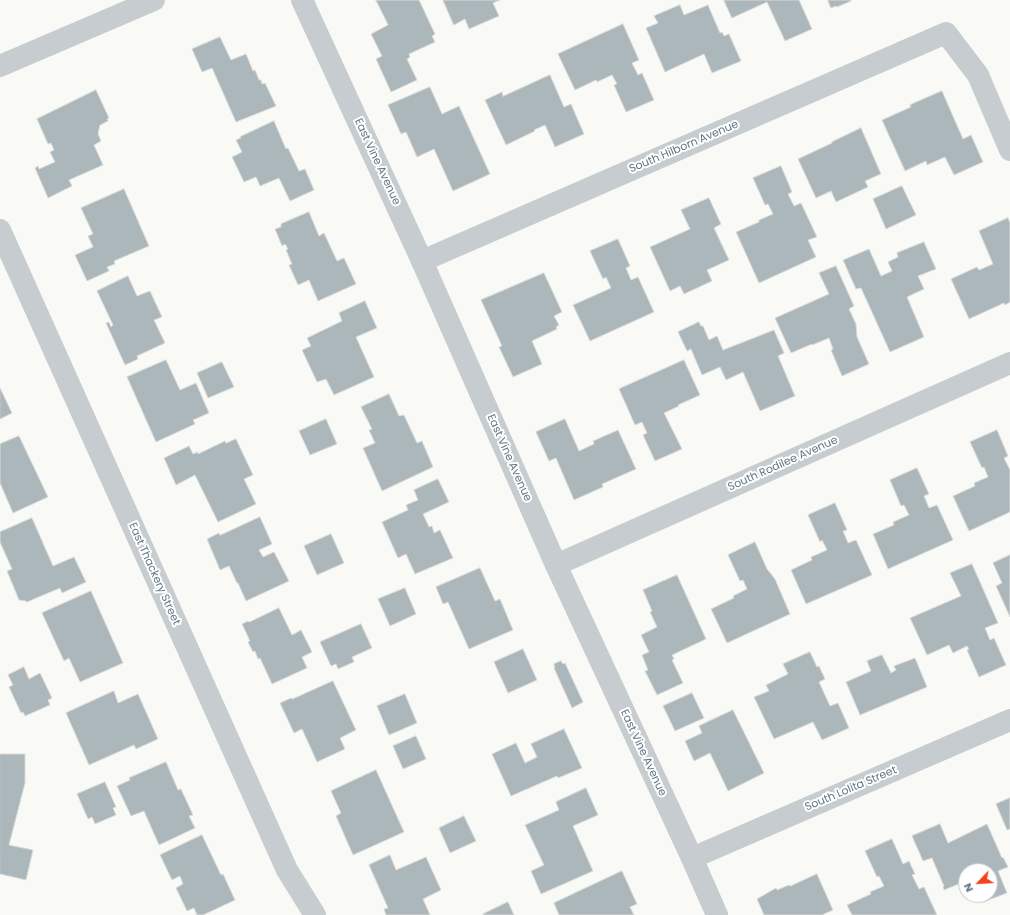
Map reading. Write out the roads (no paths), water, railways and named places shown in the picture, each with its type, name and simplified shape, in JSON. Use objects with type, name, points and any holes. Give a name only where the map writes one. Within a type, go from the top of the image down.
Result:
[{"type":"street","points":[[0,66],[154,0]]},
{"type":"street","name":"East Vine Avenue","points":[[302,0],[422,261],[556,565],[692,858],[716,915]]},
{"type":"street","name":"South Hilborn Avenue","points":[[422,261],[946,33],[978,75],[1010,150]]},
{"type":"street","name":"East Thackery Street","points":[[0,230],[287,870],[315,915]]},
{"type":"street","name":"South Rodilee Avenue","points":[[556,565],[1010,364]]},
{"type":"street","name":"South Lolita Street","points":[[692,858],[1010,720]]}]
